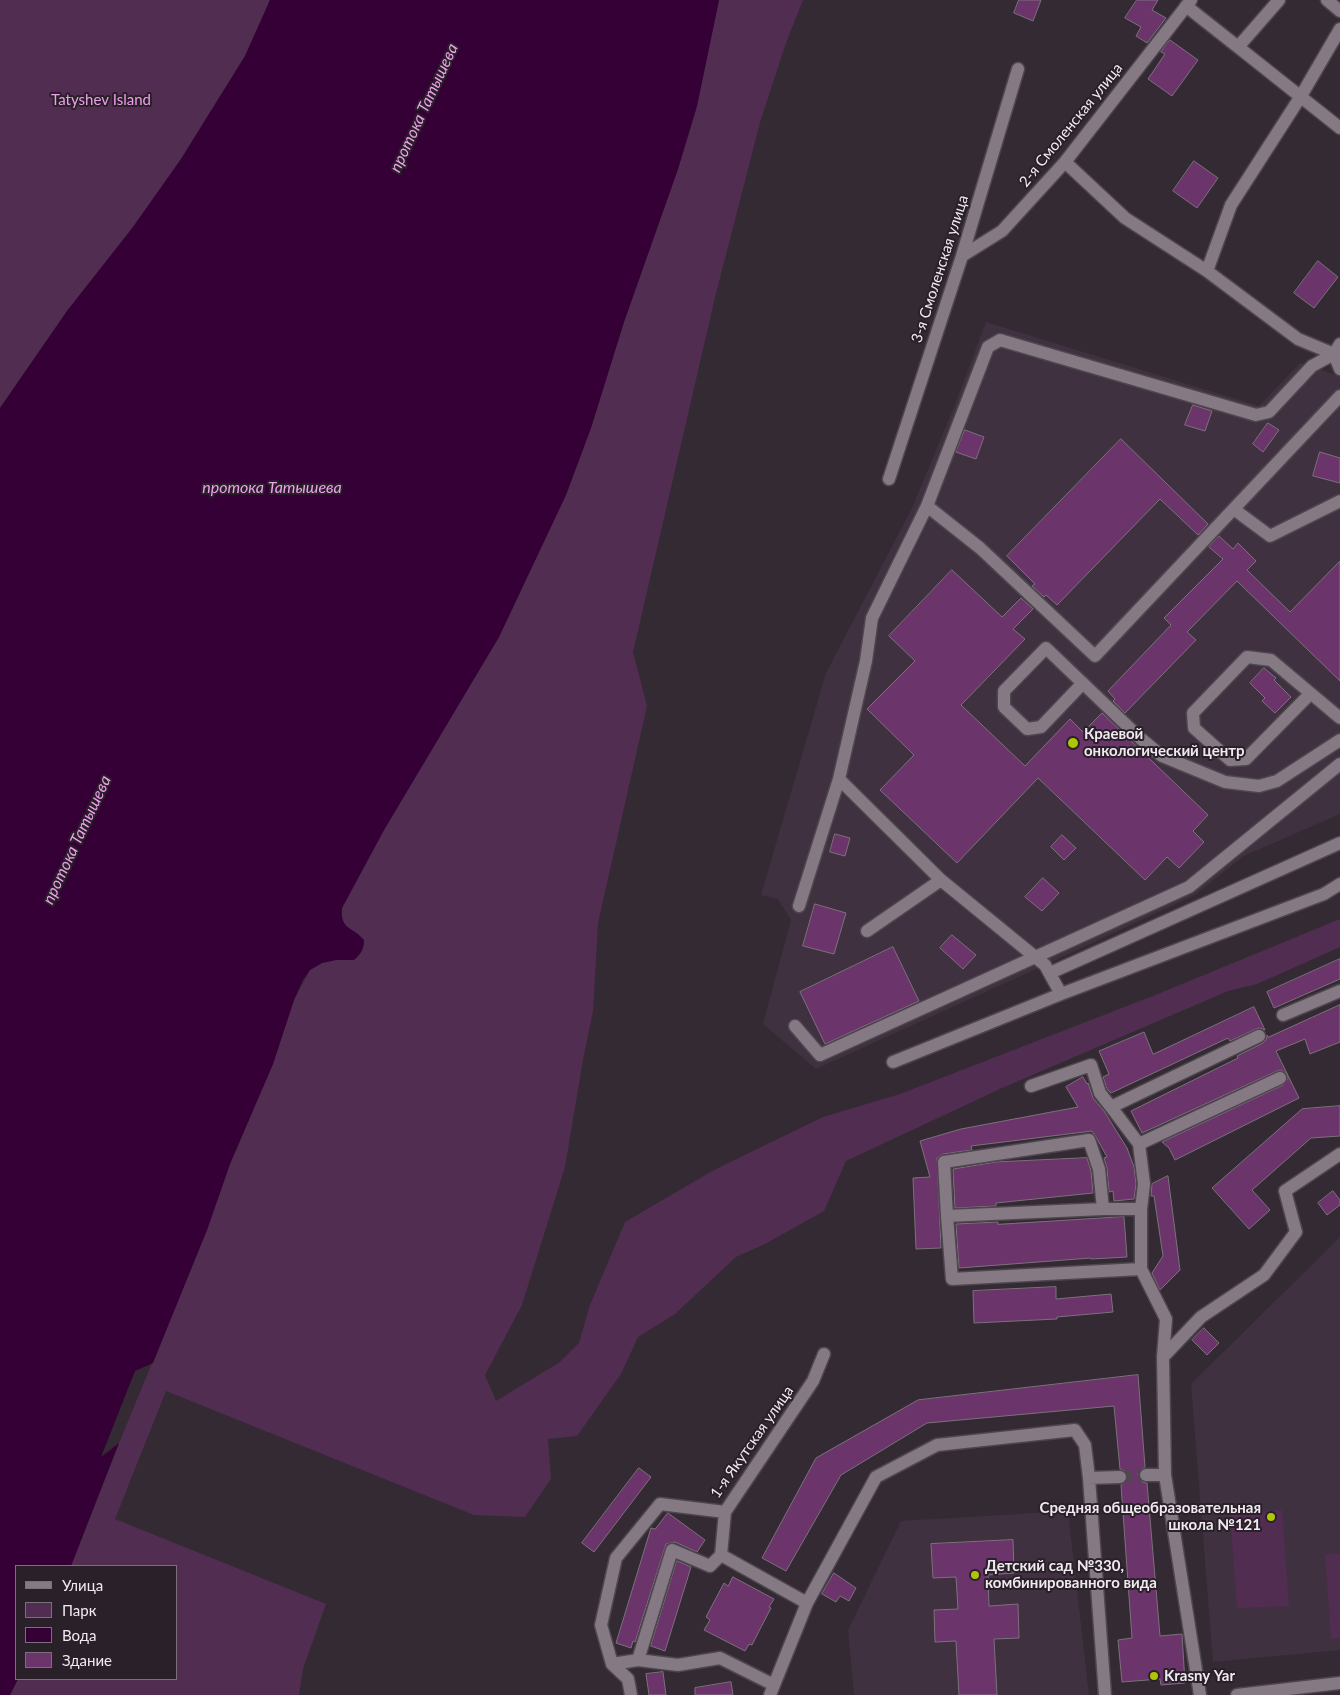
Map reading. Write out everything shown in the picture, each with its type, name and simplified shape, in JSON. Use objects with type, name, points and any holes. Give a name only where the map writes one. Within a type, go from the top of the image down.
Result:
[{"type":"street","points":[[1238,47],[1279,0]]},
{"type":"street","points":[[1326,0],[1340,11]]},
{"type":"street","points":[[1189,3],[1238,47],[1340,128]]},
{"type":"street","name":"2-я Смоленская улица","points":[[962,256],[1002,231],[1065,162],[1189,3]]},
{"type":"street","points":[[1207,272],[1231,204],[1340,29]]},
{"type":"street","name":"3-я Смоленская улица","points":[[889,479],[962,256],[1018,69]]},
{"type":"street","points":[[1065,162],[1125,218],[1207,272],[1298,339],[1337,349]]},
{"type":"street","points":[[799,906],[839,779],[866,661],[872,618],[926,506],[988,346],[1000,340],[1256,415],[1269,412],[1312,366],[1337,349]]},
{"type":"street","points":[[1337,349],[1340,369]]},
{"type":"street","points":[[926,506],[980,548],[1095,656],[1235,510],[1340,396]]},
{"type":"street","points":[[1235,510],[1270,536],[1340,502]]},
{"type":"street","points":[[1083,684],[1041,728],[1027,729],[1004,706],[1004,691],[1046,648],[1140,738],[1162,756],[1225,782],[1259,786],[1277,781],[1340,740]]},
{"type":"street","points":[[1310,694],[1246,759],[1230,760],[1194,728],[1193,713],[1247,657],[1271,660],[1340,718]]},
{"type":"street","points":[[795,1026],[820,1055],[1189,887],[1340,764]]},
{"type":"street","points":[[839,779],[941,880],[1045,966],[1061,994]]},
{"type":"street","points":[[1050,973],[1340,843]]},
{"type":"street","points":[[867,931],[941,880]]},
{"type":"street","points":[[894,1062],[1061,994],[1324,894],[1340,884]]},
{"type":"street","points":[[1283,1016],[1340,991]]},
{"type":"street","points":[[1111,1107],[1259,1036]]},
{"type":"street","points":[[1031,1086],[1091,1065],[1100,1093],[1139,1144],[1144,1184],[1141,1209],[1141,1269],[1166,1319],[1163,1358],[1165,1474],[1200,1695]]},
{"type":"street","points":[[1139,1144],[1280,1078]]},
{"type":"street","points":[[1103,1209],[1100,1169],[1089,1140],[944,1162],[952,1279],[1141,1269]]},
{"type":"street","points":[[1163,1358],[1200,1317],[1264,1275],[1296,1232],[1285,1191],[1340,1154]]},
{"type":"street","points":[[947,1216],[1141,1209]]},
{"type":"street","name":"1-я Якутская улица","points":[[631,1695],[628,1679],[612,1664],[601,1625],[616,1558],[660,1504],[725,1512],[813,1381],[824,1354]]},
{"type":"street","points":[[612,1664],[638,1660],[678,1665],[720,1658],[772,1690],[807,1603],[876,1478],[937,1445],[1075,1430],[1085,1446],[1089,1478],[1105,1695]]},
{"type":"street","points":[[1146,1475],[1165,1474]]},
{"type":"street","points":[[1089,1478],[1120,1477]]},
{"type":"street","points":[[638,1660],[672,1550],[710,1566],[721,1555],[725,1512]]},
{"type":"street","points":[[721,1555],[807,1603]]},
{"type":"street","points":[[1237,1695],[1282,1693],[1340,1683]]},
{"type":"shaded area","name":"Краевой онкологический центр","points":[[986,322],[1259,406],[1300,363],[1340,376],[1340,814],[1244,856],[1195,895],[816,1069],[763,1024],[791,920],[778,899],[761,895],[826,673],[912,508],[954,407]]},
{"type":"shaded area","name":"Средняя общеобразовательная школа №121","points":[[1340,1237],[1340,1650],[1213,1662],[1191,1384]]},
{"type":"shaded area","name":"Детский сад №330, комбинированного вида","points":[[1068,1511],[1089,1695],[854,1695],[848,1630],[901,1521]]},
{"type":"green space","name":"Tatyshev Island","points":[[0,0],[270,0],[245,56],[181,159],[133,227],[67,311],[0,408]]},
{"type":"green space","points":[[719,0],[803,0],[787,40],[761,119],[716,293],[633,652],[647,706],[598,923],[593,1011],[565,1167],[522,1305],[485,1375],[496,1401],[560,1362],[579,1343],[590,1305],[625,1222],[714,1170],[823,1117],[900,1094],[1153,996],[1340,919],[1340,947],[1257,984],[1228,991],[1002,1088],[846,1161],[824,1211],[765,1244],[736,1257],[675,1314],[638,1337],[621,1374],[577,1436],[548,1439],[551,1479],[525,1517],[474,1515],[166,1391],[115,1519],[326,1604],[303,1669],[299,1695],[10,1695],[18,1680],[178,1680],[178,1565],[71,1565],[119,1443],[207,1230],[230,1164],[273,1064],[294,1000],[310,970],[322,963],[336,960],[354,960],[359,934],[344,925],[342,908],[384,830],[499,637],[566,495],[591,428],[624,322],[678,169],[697,106]]},
{"type":"green space","points":[[1282,1510],[1289,1606],[1237,1608],[1230,1513]]},
{"type":"green space","points":[[1340,1553],[1340,1638],[1331,1639],[1325,1555]]},
{"type":"water","name":"протока Татышева","points":[[270,0],[719,0],[697,106],[678,169],[624,322],[591,428],[566,495],[499,637],[384,830],[342,908],[345,924],[364,940],[362,951],[354,960],[336,960],[322,963],[310,970],[303,980],[294,1000],[273,1064],[230,1164],[207,1230],[153,1363],[135,1371],[101,1457],[119,1443],[71,1565],[15,1565],[15,1680],[18,1680],[10,1695],[0,1695],[0,408],[67,311],[133,227],[181,159],[245,56]]},
{"type":"building","points":[[1019,0],[1041,0],[1033,21],[1014,13]]},
{"type":"building","points":[[1137,0],[1158,0],[1152,10],[1166,18],[1147,43],[1136,36],[1141,27],[1125,18]]},
{"type":"building","points":[[1170,40],[1198,60],[1172,96],[1148,79],[1165,54],[1161,52]]},
{"type":"building","points":[[1194,161],[1218,178],[1197,208],[1173,191]]},
{"type":"building","points":[[1318,261],[1338,277],[1314,308],[1294,293]]},
{"type":"building","points":[[1193,405],[1212,411],[1205,431],[1185,425]]},
{"type":"building","points":[[1268,423],[1279,430],[1263,452],[1253,444]]},
{"type":"building","points":[[965,430],[984,437],[976,459],[956,452]]},
{"type":"building","points":[[1121,439],[1208,524],[1198,535],[1160,499],[1057,605],[1032,586],[1035,584],[1007,556]]},
{"type":"building","points":[[1320,452],[1340,458],[1340,483],[1313,476]]},
{"type":"building","points":[[1219,536],[1233,549],[1238,543],[1256,561],[1247,570],[1290,612],[1340,561],[1340,681],[1237,581],[1187,632],[1196,640],[1125,713],[1113,701],[1115,699],[1108,691],[1171,625],[1164,618],[1223,559],[1209,547]]},
{"type":"building","points":[[952,570],[1002,617],[1021,598],[1033,609],[1013,629],[1025,639],[961,705],[1025,766],[1070,719],[1083,732],[1102,713],[1208,815],[1193,831],[1204,842],[1179,868],[1167,857],[1145,880],[1038,778],[957,863],[880,790],[914,755],[867,709],[915,661],[889,636]]},
{"type":"building","points":[[1264,668],[1276,678],[1274,680],[1291,697],[1275,713],[1262,701],[1265,698],[1250,683]]},
{"type":"building","points":[[835,834],[850,838],[845,856],[830,852]]},
{"type":"building","points":[[1062,835],[1076,848],[1064,860],[1051,847]]},
{"type":"building","points":[[1043,878],[1059,893],[1042,911],[1025,897]]},
{"type":"building","points":[[815,904],[846,913],[834,954],[803,946]]},
{"type":"building","points":[[952,935],[976,955],[963,969],[940,948]]},
{"type":"building","points":[[893,947],[919,1001],[825,1044],[800,992]]},
{"type":"building","points":[[1340,959],[1340,979],[1274,1008],[1267,992]]},
{"type":"building","points":[[1340,1005],[1340,1042],[1310,1054],[1305,1039],[1276,1051],[1299,1098],[1175,1160],[1169,1148],[1162,1142],[1283,1085],[1288,1079],[1287,1074],[1281,1070],[1277,1071],[1142,1133],[1131,1111],[1238,1058],[1237,1056],[1263,1043],[1267,1035],[1268,1037]]},
{"type":"building","points":[[1254,1007],[1265,1030],[1256,1029],[1230,1041],[1228,1038],[1111,1093],[1107,1089],[1103,1077],[1109,1074],[1099,1051],[1144,1032],[1153,1054]]},
{"type":"building","points":[[1083,1077],[1088,1083],[1093,1098],[1104,1111],[1127,1148],[1134,1167],[1136,1184],[1134,1199],[1114,1201],[1113,1191],[1109,1192],[1107,1168],[1104,1158],[1107,1157],[1092,1131],[971,1146],[972,1150],[943,1154],[937,1158],[941,1248],[916,1249],[913,1178],[930,1177],[920,1141],[961,1129],[1078,1107],[1066,1087]]},
{"type":"building","points":[[1340,1106],[1340,1136],[1311,1138],[1252,1190],[1270,1210],[1249,1229],[1212,1188],[1302,1109]]},
{"type":"building","points":[[1087,1158],[1091,1171],[1093,1193],[996,1203],[996,1206],[955,1208],[953,1169],[996,1162]]},
{"type":"building","points":[[1168,1176],[1180,1270],[1160,1290],[1152,1273],[1163,1256],[1154,1196],[1151,1196],[1152,1184]]},
{"type":"building","points":[[1333,1191],[1340,1200],[1340,1205],[1327,1215],[1318,1203]]},
{"type":"building","points":[[1124,1217],[1127,1257],[959,1268],[956,1224],[998,1222],[998,1224]]},
{"type":"building","points":[[1056,1287],[1056,1299],[1111,1294],[1113,1312],[1057,1317],[1057,1319],[974,1323],[973,1291]]},
{"type":"building","points":[[1204,1328],[1219,1343],[1207,1355],[1192,1340]]},
{"type":"building","points":[[1138,1375],[1145,1467],[1139,1471],[1138,1475],[1142,1482],[1147,1483],[1160,1636],[1182,1634],[1185,1683],[1161,1685],[1160,1679],[1122,1682],[1118,1640],[1132,1638],[1121,1485],[1127,1481],[1128,1477],[1127,1472],[1120,1469],[1114,1406],[927,1423],[841,1475],[786,1571],[762,1558],[816,1458],[918,1400]]},
{"type":"building","points":[[639,1468],[651,1477],[594,1552],[582,1543]]},
{"type":"building","points":[[668,1513],[705,1540],[697,1552],[675,1542],[666,1544],[635,1642],[633,1641],[631,1648],[616,1643],[651,1528],[655,1529]]},
{"type":"building","points":[[1013,1540],[1014,1573],[988,1575],[989,1606],[1018,1604],[1019,1638],[994,1639],[997,1695],[959,1695],[956,1641],[935,1642],[934,1610],[958,1609],[956,1577],[933,1578],[931,1544]]},
{"type":"building","points":[[677,1561],[691,1567],[665,1651],[651,1646]]},
{"type":"building","points":[[834,1573],[856,1588],[849,1601],[840,1596],[836,1602],[822,1594]]},
{"type":"building","points":[[733,1577],[774,1599],[752,1645],[749,1644],[745,1651],[704,1630],[710,1620],[706,1617],[724,1583],[728,1586]]},
{"type":"building","points":[[663,1672],[666,1695],[649,1695],[646,1674]]},
{"type":"building","points":[[731,1682],[733,1695],[695,1695],[695,1688]]},
{"type":"tunnel","points":[[1120,1477],[1146,1475]]},
{"type":"place","name":"Краевой онкологический центр","points":[[1073,743]]},
{"type":"place","name":"Средняя общеобразовательная школа №121","points":[[1271,1517]]},
{"type":"place","name":"Детский сад №330, комбинированного вида","points":[[975,1575]]},
{"type":"place","name":"Krasny Yar","points":[[1154,1676]]}]
